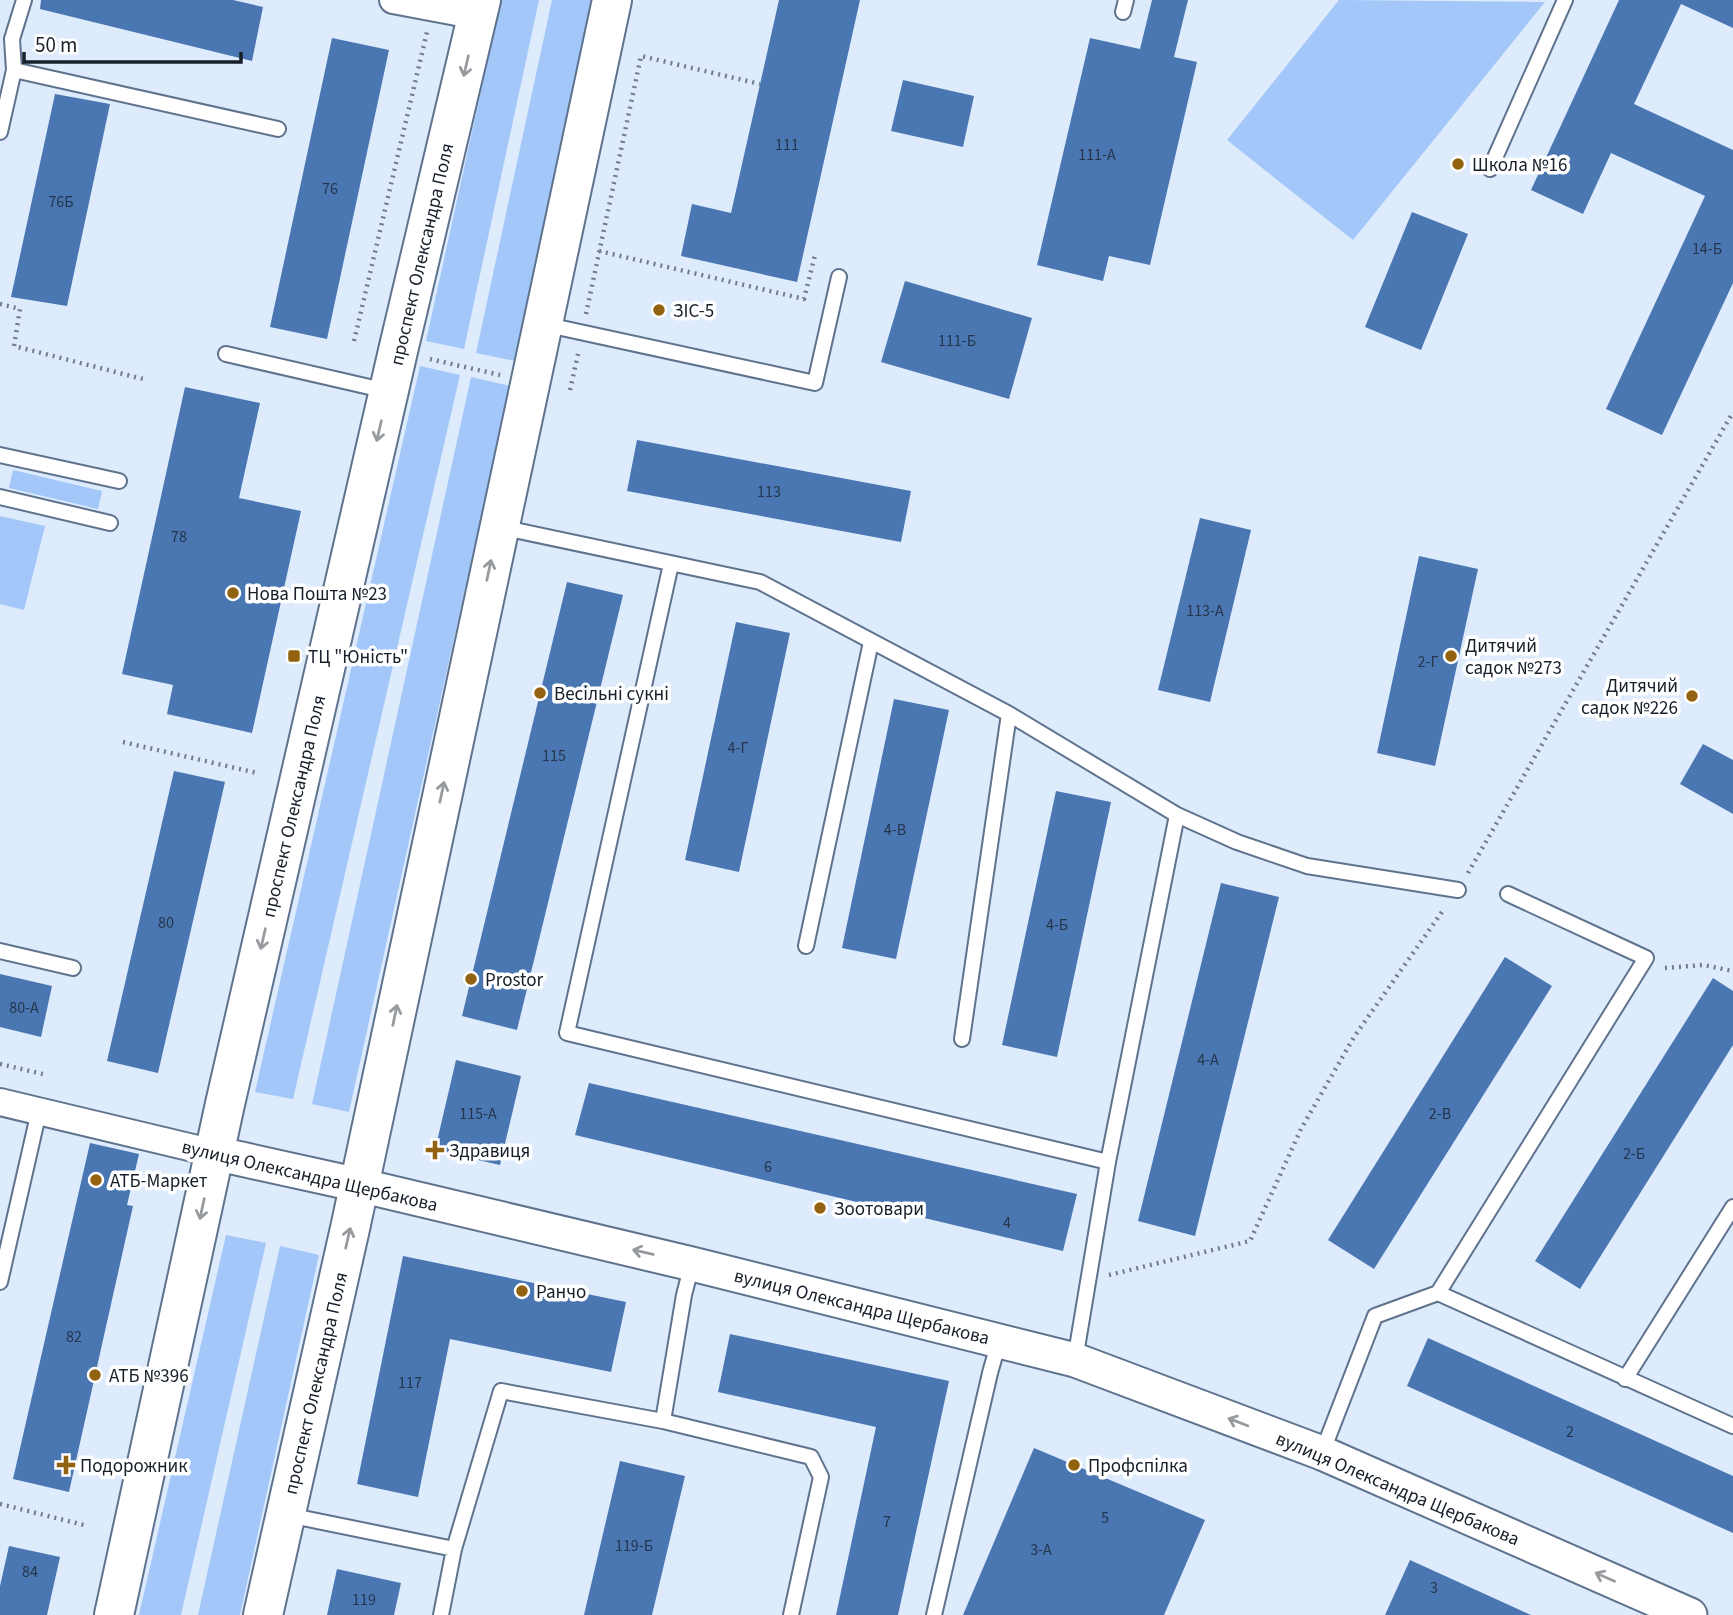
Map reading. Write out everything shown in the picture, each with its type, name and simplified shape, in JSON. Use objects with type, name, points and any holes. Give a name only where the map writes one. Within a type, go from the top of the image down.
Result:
[{"type":"main road","name":"проспект Олександра Поля","points":[[263,1615],[359,1185],[612,0]]},
{"type":"main road","name":"проспект Олександра Поля","points":[[114,1615],[214,1153],[388,391],[480,8]]},
{"type":"street","points":[[393,0],[433,8],[480,8]]},
{"type":"street","name":"вулиця Олександра Щербакова","points":[[0,1102],[692,1264],[1075,1360],[1322,1453],[1647,1601],[1690,1615]]},
{"type":"lane","points":[[0,132],[14,70],[12,39],[23,0]]},
{"type":"lane","points":[[1490,169],[1565,0]]},
{"type":"lane","points":[[14,70],[278,129]]},
{"type":"lane","points":[[544,324],[815,383],[839,277]]},
{"type":"lane","points":[[226,354],[388,391]]},
{"type":"lane","points":[[0,455],[119,481]]},
{"type":"lane","points":[[0,497],[110,523]]},
{"type":"lane","points":[[498,526],[760,582],[1009,714],[1177,816],[1237,842],[1307,866],[1458,890]]},
{"type":"lane","points":[[671,564],[567,1033],[1108,1163]]},
{"type":"lane","points":[[806,946],[871,642]]},
{"type":"lane","points":[[962,1039],[1009,714]]},
{"type":"lane","points":[[1075,1360],[1108,1163],[1177,816]]},
{"type":"lane","points":[[1322,1453],[1375,1316],[1438,1293],[1646,958],[1508,894]]},
{"type":"lane","points":[[0,951],[73,968]]},
{"type":"lane","points":[[0,1282],[39,1111]]},
{"type":"lane","points":[[1625,1379],[1733,1207]]},
{"type":"lane","points":[[663,1421],[684,1295],[692,1264]]},
{"type":"lane","points":[[1438,1293],[1733,1426]]},
{"type":"lane","points":[[934,1615],[999,1340]]},
{"type":"lane","points":[[441,1615],[454,1549],[501,1391],[663,1421],[811,1457],[821,1477],[791,1615]]},
{"type":"lane","points":[[285,1515],[454,1549]]},
{"type":"path","points":[[354,341],[433,8]]},
{"type":"path","points":[[570,390],[641,56],[761,84]]},
{"type":"path","points":[[599,251],[804,299],[815,255]]},
{"type":"path","points":[[0,304],[20,309],[14,345],[144,379]]},
{"type":"path","points":[[417,356],[511,377]]},
{"type":"path","points":[[1088,1280],[1250,1241],[1301,1129],[1354,1037],[1458,890],[1733,412]]},
{"type":"path","points":[[123,742],[257,773]]},
{"type":"path","points":[[1646,958],[1667,969],[1703,965],[1733,971]]},
{"type":"path","points":[[0,1064],[47,1075]]},
{"type":"path","points":[[0,1504],[88,1526]]},
{"type":"shaded area","points":[[501,0],[539,0],[464,349],[426,341]]},
{"type":"shaded area","points":[[552,0],[593,0],[515,361],[476,353]]},
{"type":"shaded area","points":[[1339,0],[1545,2],[1353,240],[1227,140]]},
{"type":"shaded area","points":[[420,366],[460,375],[293,1099],[255,1092]]},
{"type":"shaded area","points":[[471,377],[510,386],[349,1112],[312,1104]]},
{"type":"shaded area","points":[[13,470],[102,491],[98,509],[9,488]]},
{"type":"shaded area","points":[[0,516],[45,526],[24,610],[0,604]]},
{"type":"shaded area","points":[[226,1235],[266,1243],[181,1615],[139,1615]]},
{"type":"shaded area","points":[[280,1246],[319,1255],[240,1615],[198,1615]]},
{"type":"building","points":[[41,0],[233,0],[263,7],[252,61],[40,9]]},
{"type":"building","points":[[779,0],[860,0],[797,282],[681,256],[692,204],[731,213]]},
{"type":"building","points":[[1152,0],[1188,0],[1174,57],[1197,62],[1150,265],[1109,256],[1103,281],[1037,265],[1090,38],[1140,49]]},
{"type":"building","points":[[1619,0],[1733,0],[1733,28],[1681,4],[1634,104],[1733,150],[1733,283],[1662,435],[1606,409],[1705,196],[1611,153],[1583,214],[1531,190]]},
{"type":"building","points":[[332,38],[389,50],[327,339],[270,327]]},
{"type":"building","points":[[903,80],[974,96],[963,147],[891,131]]},
{"type":"building","points":[[55,94],[110,104],[67,306],[11,297]]},
{"type":"building","points":[[1412,212],[1468,234],[1421,350],[1365,327]]},
{"type":"building","points":[[905,281],[1032,318],[1009,399],[881,362]]},
{"type":"building","points":[[185,387],[260,403],[239,498],[301,511],[252,733],[167,714],[173,685],[122,674]]},
{"type":"building","points":[[637,440],[911,491],[901,542],[627,491]]},
{"type":"building","points":[[1200,518],[1251,530],[1210,702],[1158,690]]},
{"type":"building","points":[[1419,556],[1478,569],[1435,766],[1377,753]]},
{"type":"building","points":[[567,582],[623,595],[517,1030],[462,1016]]},
{"type":"building","points":[[736,622],[790,633],[739,872],[685,860]]},
{"type":"building","points":[[894,699],[949,710],[896,959],[842,948]]},
{"type":"building","points":[[1703,744],[1733,760],[1733,814],[1680,784]]},
{"type":"building","points":[[174,771],[225,782],[158,1073],[107,1061]]},
{"type":"building","points":[[1056,791],[1111,802],[1057,1057],[1002,1045]]},
{"type":"building","points":[[1221,883],[1279,897],[1195,1236],[1138,1221]]},
{"type":"building","points":[[1505,957],[1552,986],[1374,1269],[1328,1240]]},
{"type":"building","points":[[0,974],[52,986],[41,1037],[0,1027]]},
{"type":"building","points":[[1713,978],[1733,991],[1733,1045],[1580,1289],[1535,1261]]},
{"type":"building","points":[[456,1060],[521,1076],[500,1165],[435,1150]]},
{"type":"building","points":[[589,1083],[1077,1194],[1063,1251],[575,1135]]},
{"type":"building","points":[[90,1143],[139,1154],[127,1205],[133,1206],[69,1492],[13,1479]]},
{"type":"building","points":[[403,1256],[626,1302],[611,1372],[450,1339],[418,1497],[357,1484]]},
{"type":"building","points":[[730,1334],[949,1381],[898,1615],[836,1615],[876,1427],[718,1392]]},
{"type":"building","points":[[1428,1338],[1733,1476],[1733,1533],[1407,1386]]},
{"type":"building","points":[[1034,1448],[1205,1520],[1164,1615],[963,1615]]},
{"type":"building","points":[[620,1461],[685,1476],[652,1615],[584,1615]]},
{"type":"building","points":[[9,1546],[60,1557],[47,1615],[0,1615],[0,1586]]},
{"type":"building","points":[[1410,1560],[1531,1615],[1385,1615]]},
{"type":"building","points":[[337,1569],[401,1583],[394,1615],[327,1615]]},
{"type":"place","name":"Школа №16","points":[[1458,164]]},
{"type":"place","name":"ЗІС-5","points":[[659,310]]},
{"type":"place","name":"Нова Пошта №23","points":[[233,593]]},
{"type":"place","name":"ТЦ \"Юність\"","points":[[294,656]]},
{"type":"place","name":"Дитячий садок №273","points":[[1451,656]]},
{"type":"place","name":"Весільні сукні","points":[[540,693]]},
{"type":"place","name":"Дитячий садок №226","points":[[1692,696]]},
{"type":"place","name":"Prostor","points":[[471,979]]},
{"type":"place","name":"Здравиця","points":[[435,1150]]},
{"type":"place","name":"АТБ-Маркет","points":[[96,1180]]},
{"type":"place","name":"Зоотовари","points":[[820,1208]]},
{"type":"place","name":"Ранчо","points":[[522,1291]]},
{"type":"place","name":"АТБ №396","points":[[95,1375]]},
{"type":"place","name":"Подорожник","points":[[66,1465]]},
{"type":"place","name":"Профспілка","points":[[1074,1465]]}]
